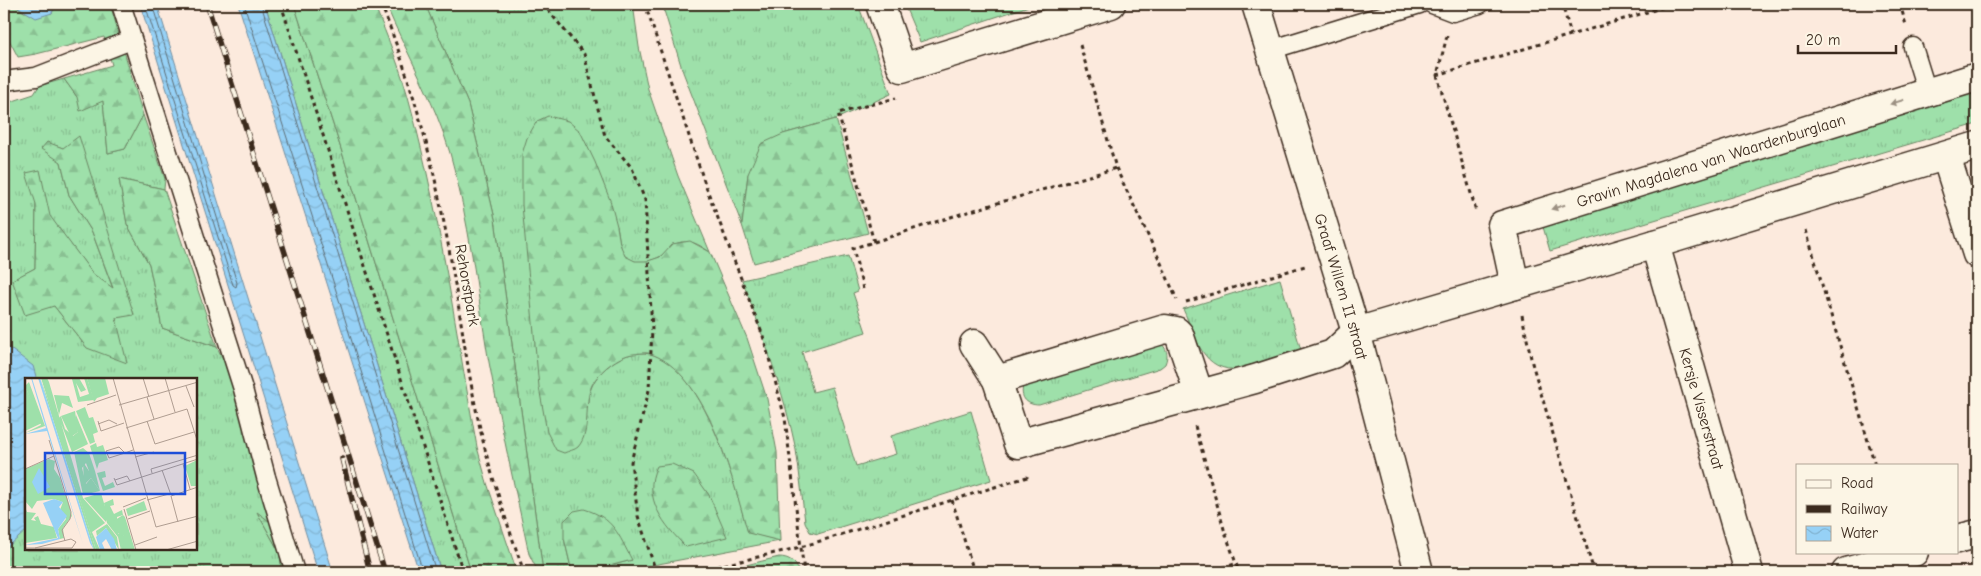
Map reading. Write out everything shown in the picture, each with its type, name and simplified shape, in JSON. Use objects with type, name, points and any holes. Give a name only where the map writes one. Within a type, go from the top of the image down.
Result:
[{"type":"street","points":[[880,4],[902,68],[1111,4]]},
{"type":"street","name":"Graaf Willem II straat","points":[[1256,4],[1356,332],[1419,572]]},
{"type":"street","name":"Gravin Magdalena van Waardenburglaan","points":[[1502,225],[1977,77]]},
{"type":"street","points":[[974,344],[997,380],[1018,444],[1255,378],[1333,354],[1356,332],[1977,146]]},
{"type":"street","points":[[1946,156],[1977,254]]},
{"type":"street","points":[[1502,225],[1516,285]]},
{"type":"street","name":"Kersje Visserstraat","points":[[1655,244],[1749,572]]},
{"type":"street","points":[[997,380],[1165,329],[1176,331],[1180,334],[1193,395]]},
{"type":"street","points":[[1958,539],[1977,534]]},
{"type":"street","points":[[1846,572],[1907,554]]},
{"type":"lane","points":[[121,4],[243,389],[266,477],[295,572]]},
{"type":"lane","points":[[1270,50],[1420,4]]},
{"type":"lane","points":[[1432,4],[1453,12],[1480,4]]},
{"type":"lane","points":[[4,82],[36,77],[131,40]]},
{"type":"lane","points":[[1913,47],[1927,92]]},
{"type":"path","points":[[281,4],[463,572]]},
{"type":"path","name":"Rehorstpark","points":[[381,4],[400,51],[430,156],[444,219],[474,396],[485,448],[496,489],[524,572]]},
{"type":"path","points":[[543,4],[584,54],[605,136],[632,168],[645,200],[652,330],[649,390],[632,462],[638,516],[656,572]]},
{"type":"path","points":[[645,4],[706,187],[763,336],[785,418],[804,572]]},
{"type":"path","points":[[1559,4],[1563,7],[1571,35]]},
{"type":"path","points":[[1437,75],[1674,4]]},
{"type":"path","points":[[1453,12],[1437,75],[1478,218],[1502,225]]},
{"type":"path","points":[[1072,15],[1116,168],[1161,263],[1178,305],[1334,258]]},
{"type":"path","points":[[874,242],[838,114],[908,95],[902,68]]},
{"type":"path","points":[[863,289],[853,248],[1116,168]]},
{"type":"path","points":[[1798,201],[1875,464]]},
{"type":"path","points":[[1516,285],[1532,363],[1594,572]]},
{"type":"path","points":[[1193,395],[1235,564],[1239,572]]},
{"type":"path","points":[[693,572],[801,547],[1027,477],[1018,444]]},
{"type":"path","points":[[952,500],[974,572]]},
{"type":"path","points":[[1207,572],[1235,564]]},
{"type":"green space","points":[[4,4],[13,4],[24,12],[52,13],[56,4],[110,4],[143,115],[125,149],[108,153],[103,101],[80,111],[77,97],[64,79],[112,65],[104,37],[18,57],[4,30]]},
{"type":"green space","points":[[265,4],[294,4],[341,149],[471,572],[441,572]]},
{"type":"green space","points":[[294,4],[374,4],[389,42],[399,68],[422,150],[477,447],[517,572],[471,572],[341,149]]},
{"type":"green space","points":[[387,4],[425,4],[468,104],[495,219],[543,572],[538,572],[529,554],[488,357],[457,178],[437,115]]},
{"type":"green space","points":[[425,4],[633,4],[639,47],[648,89],[678,176],[710,252],[695,243],[684,242],[675,244],[663,255],[655,259],[642,262],[632,261],[625,256],[620,246],[617,226],[522,205],[587,408],[594,381],[606,368],[620,358],[650,354],[672,366],[692,388],[708,417],[722,449],[748,532],[780,541],[616,572],[586,572],[632,560],[564,538],[572,572],[543,572],[495,219],[468,104]]},
{"type":"green space","points":[[662,4],[858,4],[891,94],[836,119],[783,134],[748,174],[742,225],[683,72]]},
{"type":"green space","points":[[904,4],[1035,4],[920,42]]},
{"type":"green space","points":[[64,79],[77,97],[103,100],[108,153],[125,149],[143,115],[165,179],[164,189],[119,179],[127,224],[149,264],[162,328],[217,347],[232,377],[277,527],[258,514],[281,555],[281,572],[4,572],[4,104],[34,94],[39,86]],"holes":[[[48,143],[63,148],[134,314],[116,318],[87,348],[54,306],[13,280],[35,268],[36,204],[40,172],[49,216],[93,274],[113,289],[92,232],[69,195],[61,162]]]},
{"type":"green space","points":[[1977,82],[1977,124],[1550,251],[1539,213]]},
{"type":"green space","points":[[548,116],[568,121],[580,131],[610,200],[620,244],[625,256],[635,261],[648,261],[660,257],[672,244],[690,241],[710,252],[747,338],[767,399],[777,452],[780,541],[748,533],[725,458],[702,404],[686,381],[669,363],[648,353],[627,355],[610,365],[599,375],[589,392],[585,433],[582,441],[573,450],[564,453],[556,450],[547,432],[539,387],[522,205],[522,154],[527,138],[537,121]]},
{"type":"green space","points":[[836,119],[868,233],[754,263],[742,225],[748,174],[761,144],[783,134]]},
{"type":"green space","points":[[79,136],[134,315],[116,318],[127,363],[87,348],[54,306],[25,315],[12,280],[35,268],[36,204],[26,173],[40,170],[50,216],[93,274],[113,288],[92,232],[69,195],[61,162],[41,149],[47,142],[63,148]]},
{"type":"green space","points":[[119,179],[164,189],[217,347],[162,328],[149,264],[127,224]]},
{"type":"green space","points":[[848,256],[858,291],[853,293],[866,332],[802,352],[813,392],[832,387],[856,466],[896,454],[891,436],[971,411],[991,480],[818,534],[810,532],[805,522],[796,450],[791,428],[772,364],[742,280]]},
{"type":"green space","points":[[1280,279],[1301,350],[1240,369],[1227,369],[1209,359],[1202,351],[1183,309]]},
{"type":"green space","points":[[1159,342],[1167,354],[1165,364],[1160,368],[1039,405],[1034,405],[1024,399],[1022,392],[1024,383]]},
{"type":"green space","points":[[672,464],[694,474],[709,495],[727,537],[686,547],[663,521],[654,500],[653,478],[657,466]]},
{"type":"green space","points":[[584,509],[609,522],[619,535],[632,560],[586,572],[572,572],[564,538],[564,521],[574,511]]},
{"type":"green space","points":[[257,512],[296,541],[304,572],[281,572],[281,555]]},
{"type":"green space","points":[[779,557],[792,561],[799,572],[717,572]]},
{"type":"water","points":[[13,4],[56,4],[52,13],[36,18]]},
{"type":"water","points":[[140,4],[157,4],[333,572],[318,572]]},
{"type":"water","points":[[238,4],[265,4],[441,572],[419,572]]},
{"type":"water","points":[[4,344],[33,366],[36,378],[25,378],[25,532],[4,550],[4,388],[11,379],[4,370]]},
{"type":"railway","points":[[207,4],[385,572]]},
{"type":"railway","points":[[342,459],[370,572]]}]
